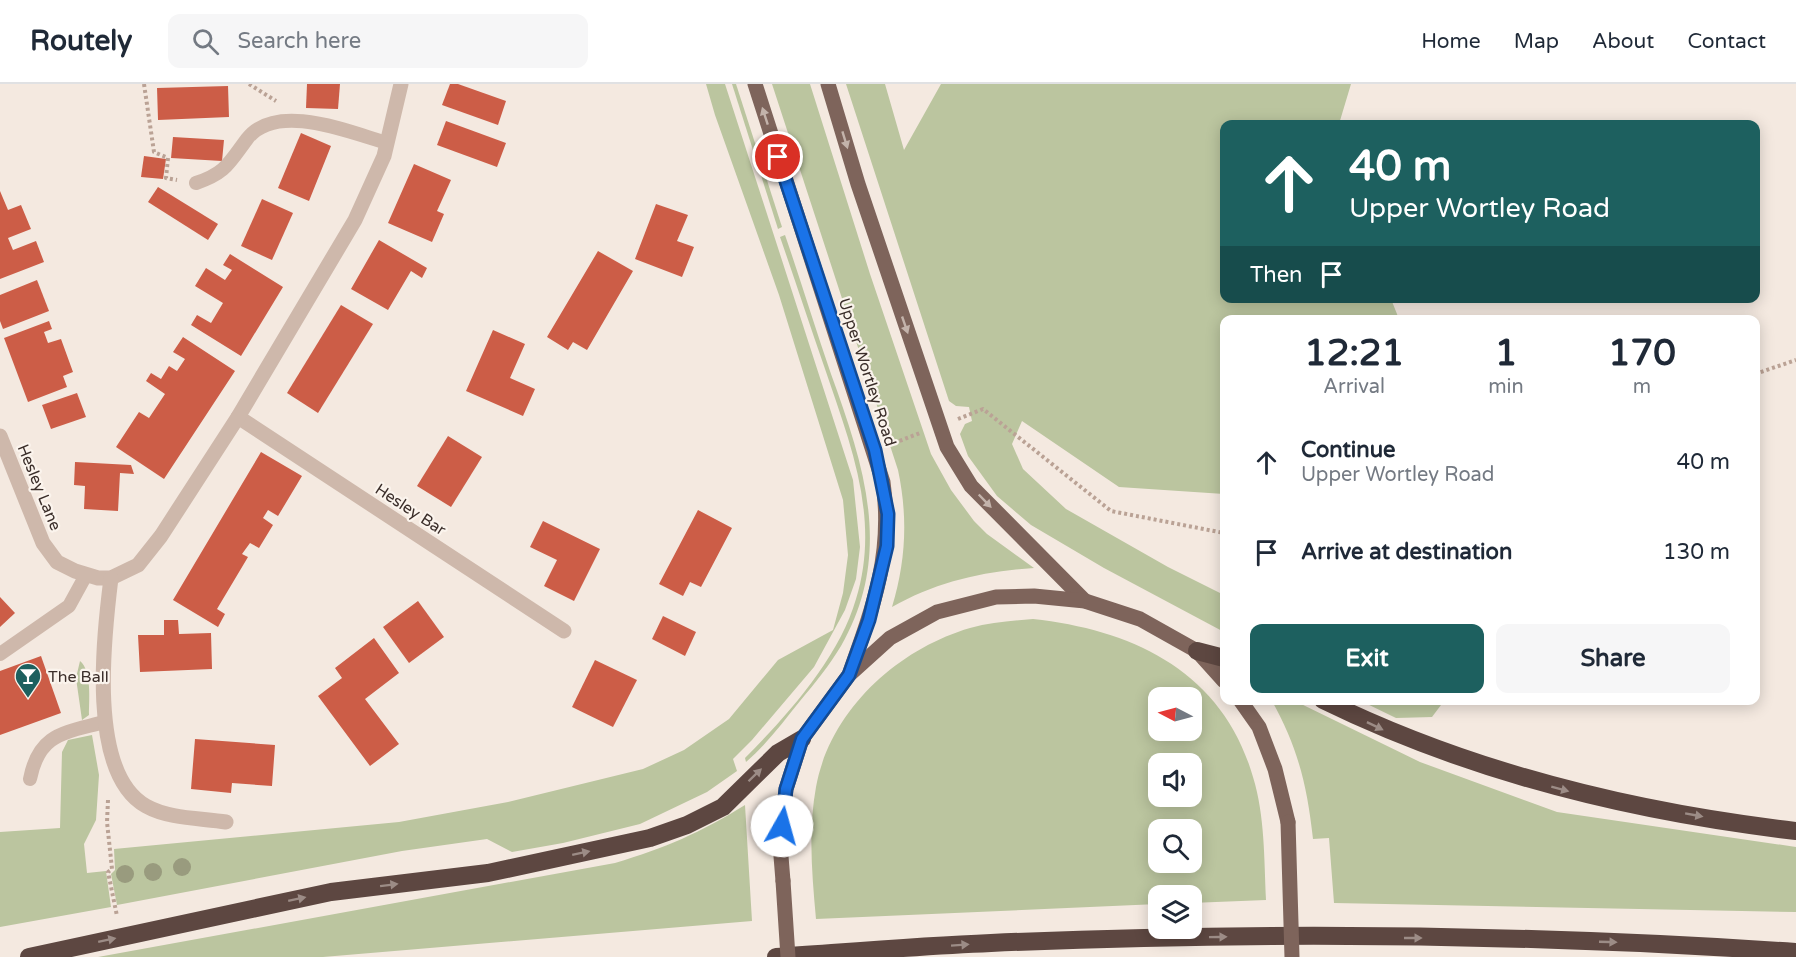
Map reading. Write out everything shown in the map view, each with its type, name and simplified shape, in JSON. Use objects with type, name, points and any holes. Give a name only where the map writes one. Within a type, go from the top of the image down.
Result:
[{"type":"highway","points":[[1197,651],[1220,657]]},
{"type":"highway","points":[[1333,705],[1387,732],[1513,776],[1636,806],[1796,831]]},
{"type":"highway","points":[[29,957],[331,892],[488,873],[650,838],[687,825],[723,807],[778,753],[802,739]]},
{"type":"highway","points":[[776,957],[991,943],[1228,937],[1483,939],[1691,945],[1796,952]]},
{"type":"main road","name":"Upper Wortley Road","points":[[755,84],[875,450],[888,514],[887,546],[869,620],[849,675]]},
{"type":"main road","points":[[828,84],[858,184],[947,447],[971,486],[1085,601]]},
{"type":"main road","points":[[788,957],[780,844],[786,789],[802,739],[849,675],[890,638],[937,612],[996,597],[1034,596],[1085,601],[1140,619],[1197,651],[1220,677]]},
{"type":"main road","points":[[1243,705],[1259,727],[1275,769],[1288,822],[1292,957]]},
{"type":"street","points":[[226,822],[167,814],[146,806],[118,779],[104,722],[105,626],[111,578],[138,565],[146,557],[238,417],[356,220],[384,156],[401,84]]},
{"type":"street","name":"Hesley Bar","points":[[238,417],[564,631]]},
{"type":"street","name":"Hesley Lane","points":[[0,436],[47,549],[62,566],[86,575],[111,578]]},
{"type":"lane","points":[[196,183],[215,176],[226,168],[248,138],[267,123],[278,120],[332,127],[387,143]]},
{"type":"lane","points":[[0,654],[69,606],[86,575]]},
{"type":"lane","points":[[30,779],[34,758],[44,744],[58,735],[104,722]]},
{"type":"path","points":[[144,84],[154,152],[168,158],[166,178],[196,183]]},
{"type":"path","points":[[1760,372],[1796,360]]},
{"type":"path","points":[[875,450],[983,409],[1111,511],[1220,532]]},
{"type":"path","points":[[115,904],[108,872],[112,869],[106,822],[108,797],[118,779]]},
{"type":"green space","points":[[706,84],[725,84],[853,480],[860,547],[856,579],[845,610],[814,667],[733,759],[737,771],[707,792],[640,824],[563,843],[512,852],[487,839],[402,851],[117,905],[111,874],[115,870],[114,849],[399,822],[508,802],[643,769],[684,750],[729,719],[778,660],[833,630],[843,593],[848,555],[843,500],[779,295]]},
{"type":"green space","points":[[732,84],[736,84],[782,227],[778,229]]},
{"type":"green space","points":[[772,84],[810,84],[870,274],[931,454],[951,490],[974,521],[987,534],[1034,568],[961,579],[943,584],[892,607],[903,556],[904,539],[903,505],[898,470]]},
{"type":"green space","points":[[846,84],[885,84],[904,150],[941,84],[1351,84],[1340,120],[1220,120],[1220,303],[1393,303],[1397,315],[1220,315],[1220,494],[1119,487],[1022,421],[1012,444],[1023,469],[1066,509],[1168,567],[1220,593],[1220,630],[1104,568],[1031,525],[997,496],[968,456],[960,434],[965,424],[972,421],[969,407],[956,406],[949,401]]},
{"type":"green space","points":[[785,235],[854,442],[863,476],[870,544],[866,577],[857,612],[841,646],[822,674],[781,725],[746,762],[745,758],[778,724],[810,685],[837,643],[856,599],[863,569],[864,510],[859,481],[834,395],[780,237]]},
{"type":"green space","points":[[1033,619],[1106,634],[1139,646],[1170,663],[1197,684],[1200,687],[1148,687],[1148,741],[1202,741],[1202,690],[1220,710],[1239,741],[1257,792],[1263,838],[1266,900],[1202,903],[1202,885],[1148,885],[1148,904],[816,919],[811,836],[814,803],[824,759],[836,733],[852,708],[871,686],[893,667],[943,638],[970,628]]},
{"type":"green space","points":[[80,661],[88,679],[89,694],[89,715],[82,720],[76,678]]},
{"type":"green space","points":[[1274,705],[1303,705],[1420,762],[1557,812],[1796,847],[1796,912],[1334,903],[1329,838],[1313,839],[1308,801],[1300,767]]},
{"type":"green space","points":[[1369,705],[1441,705],[1432,717],[1396,718]]},
{"type":"green space","points":[[92,735],[99,775],[96,820],[84,844],[87,873],[106,871],[111,907],[0,927],[0,832],[60,828],[62,752],[68,740]]},
{"type":"green space","points":[[745,805],[752,921],[323,957],[98,957],[615,863],[682,839]]},
{"type":"building","points":[[307,84],[340,84],[338,109],[306,108]]},
{"type":"building","points":[[450,84],[458,84],[506,101],[498,125],[442,105]]},
{"type":"building","points":[[228,86],[229,117],[158,120],[157,88]]},
{"type":"building","points":[[446,121],[506,143],[497,167],[437,145]]},
{"type":"building","points":[[301,133],[331,146],[309,201],[278,188]]},
{"type":"building","points":[[173,137],[224,140],[222,161],[171,158]]},
{"type":"building","points":[[144,156],[166,159],[163,179],[141,177]]},
{"type":"building","points":[[414,164],[451,180],[437,211],[444,214],[432,242],[388,223]]},
{"type":"building","points":[[158,187],[218,224],[208,240],[148,202]]},
{"type":"building","points":[[0,191],[8,210],[21,205],[31,229],[8,238],[13,250],[36,241],[44,262],[0,279]]},
{"type":"building","points":[[262,199],[293,213],[272,260],[241,246]]},
{"type":"building","points":[[656,204],[688,215],[677,241],[694,247],[682,277],[635,259]]},
{"type":"building","points":[[379,240],[427,268],[422,278],[411,271],[388,310],[351,289]]},
{"type":"building","points":[[598,251],[633,271],[587,350],[573,342],[568,350],[547,337]]},
{"type":"building","points":[[230,254],[283,287],[241,356],[191,325],[197,315],[211,323],[223,303],[195,286],[206,268],[225,280],[232,270],[223,265]]},
{"type":"building","points":[[37,280],[49,311],[3,329],[0,321],[0,295]]},
{"type":"building","points":[[341,305],[373,324],[318,413],[287,393]]},
{"type":"building","points":[[49,321],[52,329],[44,332],[48,343],[61,339],[73,372],[63,376],[67,387],[28,402],[4,338]]},
{"type":"building","points":[[493,330],[525,344],[510,378],[535,389],[523,416],[466,391]]},
{"type":"building","points":[[183,337],[235,371],[164,479],[116,447],[139,412],[149,418],[165,394],[146,381],[151,373],[161,379],[169,366],[177,371],[185,359],[173,352]]},
{"type":"building","points":[[77,393],[86,417],[51,429],[42,405]]},
{"type":"building","points":[[448,436],[482,457],[451,507],[417,486]]},
{"type":"building","points":[[261,452],[302,476],[278,516],[268,510],[263,518],[273,525],[259,548],[250,543],[242,554],[248,557],[217,609],[225,614],[218,627],[173,600]]},
{"type":"building","points":[[75,462],[131,465],[134,474],[120,473],[118,511],[84,509],[85,486],[74,485]]},
{"type":"building","points":[[698,510],[732,528],[701,587],[690,582],[683,596],[659,584]]},
{"type":"building","points":[[543,521],[600,549],[574,601],[544,586],[557,560],[530,547]]},
{"type":"building","points":[[0,597],[15,613],[0,627]]},
{"type":"building","points":[[418,601],[444,637],[409,663],[383,627]]},
{"type":"building","points":[[663,616],[696,632],[685,656],[652,639]]},
{"type":"building","points":[[164,620],[178,620],[179,634],[211,633],[212,669],[140,672],[138,635],[164,635]]},
{"type":"building","points":[[374,638],[399,673],[365,699],[399,744],[370,766],[318,696],[342,678],[335,668]]},
{"type":"building","name":"The Ball","points":[[41,656],[61,713],[0,735],[0,671]]},
{"type":"building","points":[[595,660],[637,680],[613,727],[572,707]]},
{"type":"building","points":[[195,739],[275,745],[272,786],[232,783],[231,793],[191,789]]},
{"type":"place","name":"The Ball","points":[[28,699]]},
{"type":"route","points":[[778,157],[875,450],[888,514],[887,546],[869,620],[849,675],[802,739],[786,789],[782,826]]}]
